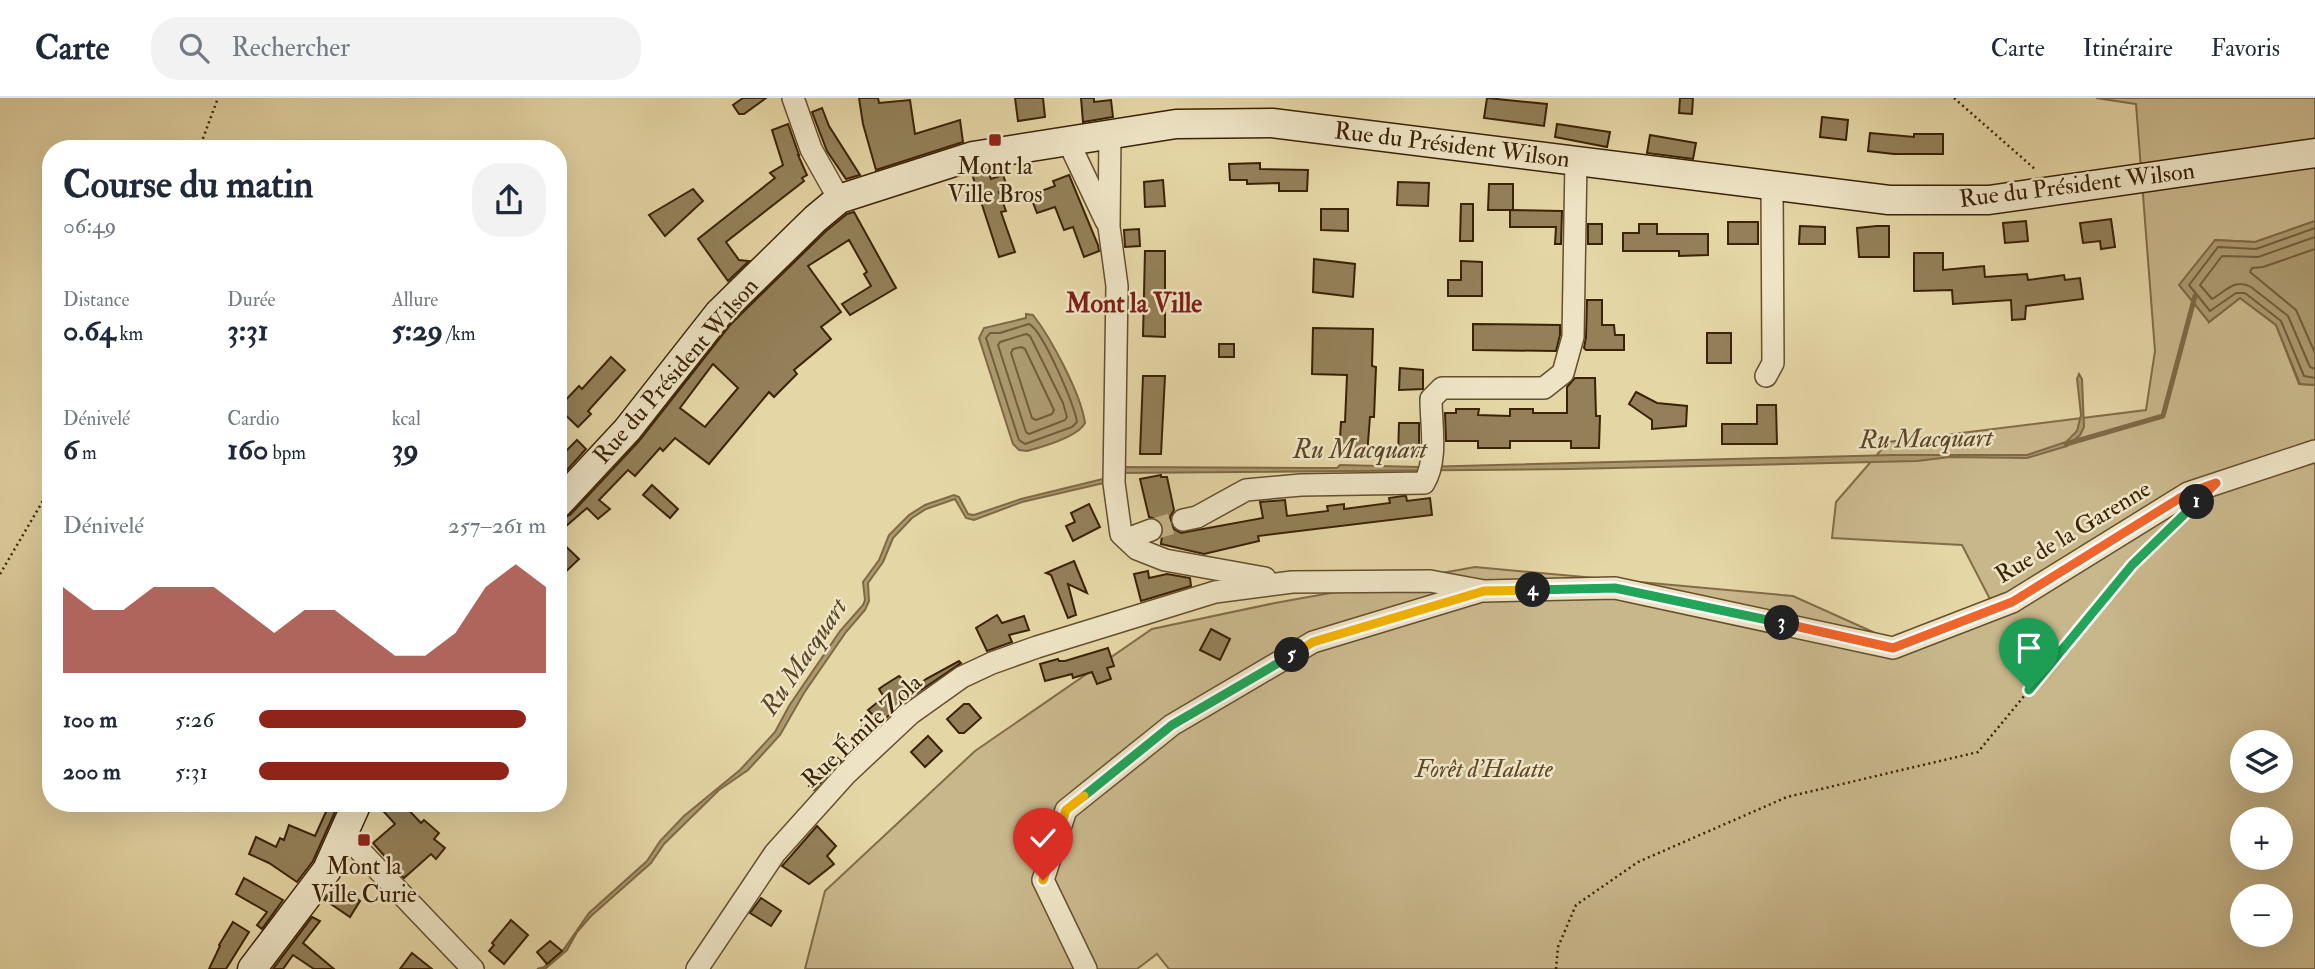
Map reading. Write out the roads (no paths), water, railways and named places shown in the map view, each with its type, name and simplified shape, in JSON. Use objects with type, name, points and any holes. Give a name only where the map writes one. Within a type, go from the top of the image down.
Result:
[{"type":"street","points":[[793,98],[811,149],[839,200]]},
{"type":"street","name":"Rue du Président Wilson","points":[[567,493],[627,430],[719,313],[814,219],[839,200],[972,156],[1176,124],[1272,123],[1889,200],[1989,200],[2315,153]]},
{"type":"street","points":[[1110,134],[1109,227],[1117,286],[1114,473],[1121,534],[1138,549],[1207,569],[1292,582],[1430,581],[1484,591]]},
{"type":"street","points":[[1068,141],[1109,227]]},
{"type":"street","points":[[1183,520],[1197,517],[1246,489],[1301,485],[1424,483],[1432,455],[1431,399],[1442,388],[1544,388],[1563,373],[1573,337],[1576,160]]},
{"type":"street","points":[[1766,376],[1773,363],[1772,185]]},
{"type":"street","name":"Rue de la Garenne","points":[[1484,591],[1615,588],[1893,648],[2012,602],[2188,493],[2315,451]]},
{"type":"street","points":[[1127,539],[1151,530]]},
{"type":"street","name":"Rue Émile Zola","points":[[697,969],[775,853],[829,794],[910,714],[962,677],[1037,647],[1215,592],[1292,582]]},
{"type":"street","points":[[1086,969],[1043,880],[1066,810],[1172,725],[1313,642],[1484,591]]},
{"type":"street","points":[[253,969],[327,870],[351,818],[473,969]]},
{"type":"water","points":[[2315,221],[2315,385],[2300,384],[2276,325],[2240,298],[2209,322],[2179,285],[2215,240],[2255,242]]},
{"type":"water","points":[[1026,314],[1033,315],[1056,352],[1072,382],[1085,423],[1068,437],[1027,451],[1019,450],[1013,444],[979,338],[984,328],[1026,318]]},
{"type":"water","points":[[2079,374],[2082,379],[2084,427],[2080,435],[2067,446],[2027,458],[1950,457],[1917,461],[1570,469],[1118,473],[1120,467],[1420,467],[1893,455],[2027,455],[2066,442],[2077,431],[2081,415],[2077,379]]},
{"type":"water","points":[[1107,478],[1108,482],[1022,502],[974,520],[966,518],[955,499],[926,509],[912,518],[893,538],[883,562],[868,583],[869,601],[865,610],[846,632],[804,693],[780,735],[748,770],[719,790],[664,844],[651,863],[591,916],[577,932],[567,950],[545,969],[537,969],[544,967],[564,949],[589,913],[647,861],[660,841],[684,816],[740,770],[775,732],[789,706],[840,631],[863,605],[863,582],[879,560],[889,535],[909,515],[925,505],[954,495],[959,497],[968,514],[974,515],[1021,499]]},
{"type":"waterway","name":"Ru Macquart","points":[[2066,444],[2163,416],[2195,296]]},
{"type":"tunnel","points":[[1151,530],[1183,520]]},
{"type":"place","name":"Mont la Ville Bros","points":[[995,140]]},
{"type":"place","name":"Mont la Ville Curie","points":[[364,840]]},
{"type":"district","name":"Mont la Ville","points":[[1134,304]]},
{"type":"park label","name":"Forêt d'Halatte","points":[[1484,769]]}]
